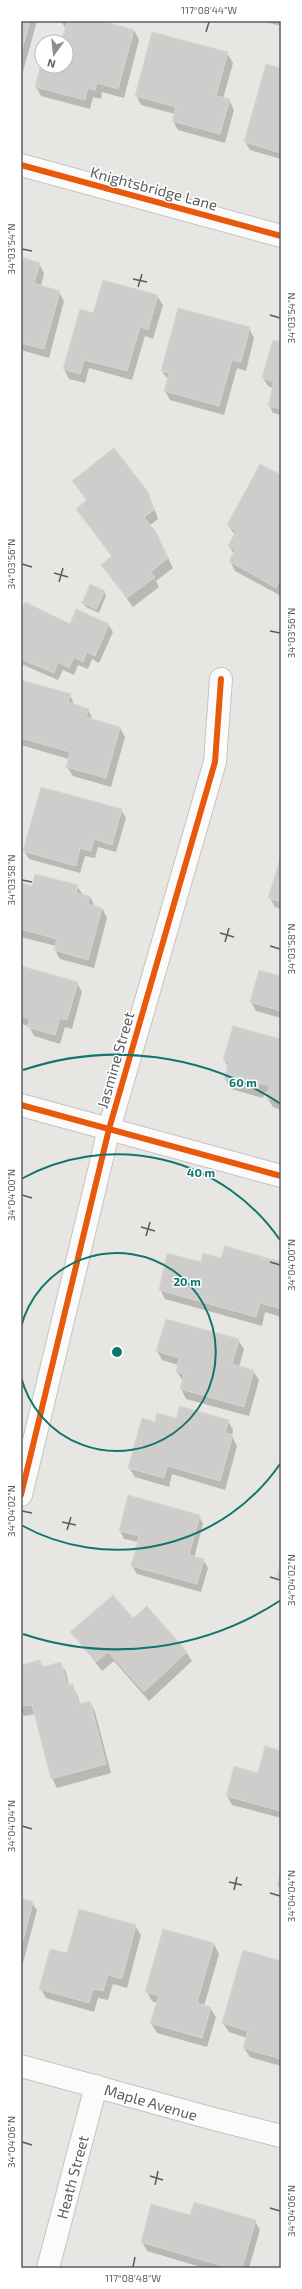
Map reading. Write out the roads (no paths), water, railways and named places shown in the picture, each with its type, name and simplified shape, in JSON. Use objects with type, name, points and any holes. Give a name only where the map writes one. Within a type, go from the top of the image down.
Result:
[{"type":"street","name":"Knightsbridge Lane","points":[[21,165],[281,236]]},
{"type":"street","name":"Jasmine Street","points":[[21,1495],[109,1129],[215,762],[221,679]]},
{"type":"street","points":[[21,1105],[281,1176]]},
{"type":"street","name":"Maple Avenue","points":[[21,2066],[214,2120],[281,2136]]},
{"type":"street","name":"Heath Street","points":[[48,2268],[96,2086]]}]
